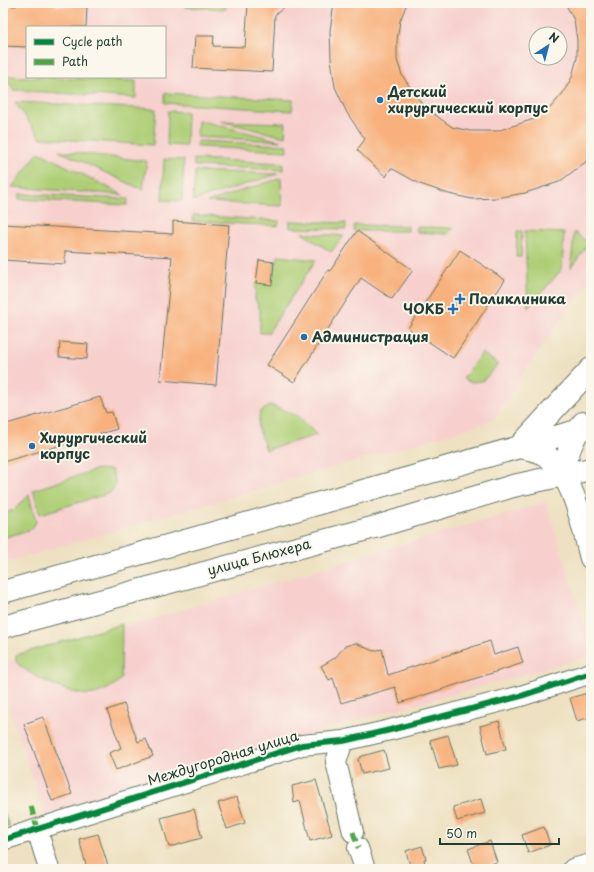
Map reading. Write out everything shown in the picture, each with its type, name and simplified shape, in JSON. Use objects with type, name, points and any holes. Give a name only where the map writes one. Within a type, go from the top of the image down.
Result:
[{"type":"main road","points":[[512,449],[591,369]]},
{"type":"main road","points":[[563,475],[565,461],[585,429],[591,412]]},
{"type":"main road","points":[[3,592],[585,429]]},
{"type":"main road","points":[[512,449],[536,450],[548,457],[563,475],[579,513],[591,558]]},
{"type":"main road","name":"улица Блюхера","points":[[3,627],[379,526],[513,486],[591,470]]},
{"type":"street","name":"Междугородная улица","points":[[3,840],[302,745],[343,742],[521,696],[591,673]]},
{"type":"street","points":[[343,742],[336,762],[355,840],[364,869]]},
{"type":"street","points":[[37,830],[49,869]]},
{"type":"street","points":[[573,869],[591,864]]},
{"type":"shaded area","points":[[3,3],[591,3],[591,278],[530,363],[494,419],[470,428],[3,563]]},
{"type":"shaded area","points":[[546,502],[591,646],[591,656],[316,732],[45,815],[3,691],[3,663]]},
{"type":"green space","points":[[185,3],[226,3],[226,9],[185,7]]},
{"type":"green space","points":[[5,76],[136,81],[136,98],[13,90]]},
{"type":"green space","points":[[165,93],[293,100],[292,111],[165,103]]},
{"type":"green space","points":[[15,102],[156,109],[153,145],[40,138]]},
{"type":"green space","points":[[168,111],[187,112],[186,146],[167,145]]},
{"type":"green space","points":[[198,120],[281,141],[197,137]]},
{"type":"green space","points":[[220,121],[286,123],[285,137]]},
{"type":"green space","points":[[198,141],[287,145],[287,151],[197,147]]},
{"type":"green space","points":[[59,151],[147,161],[143,190]]},
{"type":"green space","points":[[39,152],[123,195],[12,187]]},
{"type":"green space","points":[[164,159],[184,160],[182,201],[162,200]]},
{"type":"green space","points":[[194,159],[283,163],[283,170],[194,166]]},
{"type":"green space","points":[[195,171],[278,174],[193,201]]},
{"type":"green space","points":[[281,178],[282,206],[207,202]]},
{"type":"green space","points":[[19,194],[128,199],[127,205],[19,199]]},
{"type":"green space","points":[[193,215],[279,221],[278,226],[193,221]]},
{"type":"green space","points":[[290,221],[346,223],[346,229],[290,228]]},
{"type":"green space","points":[[354,225],[408,226],[408,231],[354,231]]},
{"type":"green space","points":[[417,227],[454,228],[447,234],[417,232]]},
{"type":"green space","points":[[517,231],[522,231],[521,257],[516,257]]},
{"type":"green space","points":[[525,231],[564,233],[562,269],[528,308]]},
{"type":"green space","points":[[574,232],[589,243],[571,268]]},
{"type":"green space","points":[[302,233],[344,236],[331,252]]},
{"type":"green space","points":[[278,256],[316,260],[268,333],[260,333],[260,310],[255,299],[256,283],[272,284],[274,262],[277,262]]},
{"type":"green space","points":[[482,353],[498,364],[483,381],[470,382],[463,379]]},
{"type":"green space","points":[[270,405],[298,416],[317,435],[266,450],[258,427],[260,412]]},
{"type":"green space","points":[[98,469],[112,470],[116,484],[110,493],[40,514],[33,490]]},
{"type":"green space","points":[[29,495],[36,522],[32,529],[3,538],[3,514],[14,510]]},
{"type":"green space","points":[[122,624],[121,679],[101,692],[86,694],[76,693],[64,689],[41,679],[22,668],[16,662],[16,655]]},
{"type":"green space","points":[[3,810],[10,827],[3,827]]},
{"type":"building","points":[[16,3],[56,3],[56,6],[87,7],[86,26],[26,26],[26,47],[3,46],[3,5],[16,6]]},
{"type":"building","points":[[248,3],[289,3],[275,15],[272,72],[193,68],[195,36],[214,36],[213,46],[245,47]]},
{"type":"building","name":"Детский хирургический корпус","points":[[334,3],[407,3],[400,21],[397,40],[397,60],[402,75],[412,90],[424,107],[452,127],[470,131],[497,131],[534,119],[550,108],[563,93],[572,77],[577,58],[577,40],[574,20],[565,3],[591,3],[591,158],[559,182],[525,193],[496,198],[472,199],[449,194],[420,184],[391,168],[386,177],[357,150],[365,139],[347,113],[335,87],[331,59],[330,31]]},
{"type":"building","points":[[173,221],[229,225],[216,385],[160,380],[172,257],[65,251],[65,264],[3,260],[3,224],[173,234]]},
{"type":"building","points":[[357,231],[413,270],[392,299],[361,278],[294,382],[267,365],[328,270],[330,271]]},
{"type":"building","name":"Поликлиника","points":[[460,250],[505,280],[453,358],[408,328]]},
{"type":"building","points":[[259,260],[274,262],[272,285],[256,283]]},
{"type":"building","points":[[60,342],[88,344],[87,359],[59,357]]},
{"type":"building","name":"Хирургический корпус","points":[[100,397],[106,413],[112,412],[117,429],[3,462],[3,425]]},
{"type":"building","points":[[490,641],[494,655],[518,647],[523,663],[400,703],[395,687],[341,703],[333,678],[329,680],[321,666],[335,658],[345,646],[356,643],[373,651],[382,649],[388,675]]},
{"type":"building","points":[[591,692],[591,717],[577,721],[570,698]]},
{"type":"building","points":[[124,704],[138,742],[146,739],[153,756],[116,770],[109,753],[121,748],[107,710]]},
{"type":"building","points":[[43,717],[72,794],[52,801],[24,724]]},
{"type":"building","points":[[499,721],[506,749],[487,754],[480,726]]},
{"type":"building","points":[[448,735],[457,765],[439,769],[430,740]]},
{"type":"building","points":[[384,750],[389,768],[362,774],[358,759],[362,756]]},
{"type":"building","points":[[316,780],[332,835],[310,841],[300,801],[294,803],[292,786]]},
{"type":"building","points":[[237,797],[245,823],[227,829],[218,803]]},
{"type":"building","points":[[481,799],[485,813],[457,821],[453,807]]},
{"type":"building","points":[[194,809],[202,838],[169,847],[161,818]]},
{"type":"building","points":[[544,827],[550,845],[528,853],[522,835]]},
{"type":"building","points":[[98,834],[109,869],[87,869],[79,839]]},
{"type":"building","points":[[490,841],[497,862],[475,869],[468,849]]},
{"type":"building","points":[[422,846],[426,859],[424,859],[426,869],[411,869],[406,851]]},
{"type":"marked path","points":[[31,806],[37,829]]},
{"type":"marked path","points":[[353,832],[358,848]]},
{"type":"cycle path","points":[[3,840],[302,745],[343,741],[390,730],[521,696],[591,673]]},
{"type":"place","name":"Детский хирургический корпус","points":[[380,100]]},
{"type":"place","name":"Поликлиника","points":[[460,299]]},
{"type":"place","name":"ЧОКБ","points":[[453,309]]},
{"type":"place","name":"Администрация","points":[[304,337]]},
{"type":"place","name":"Хирургический корпус","points":[[32,446]]}]
